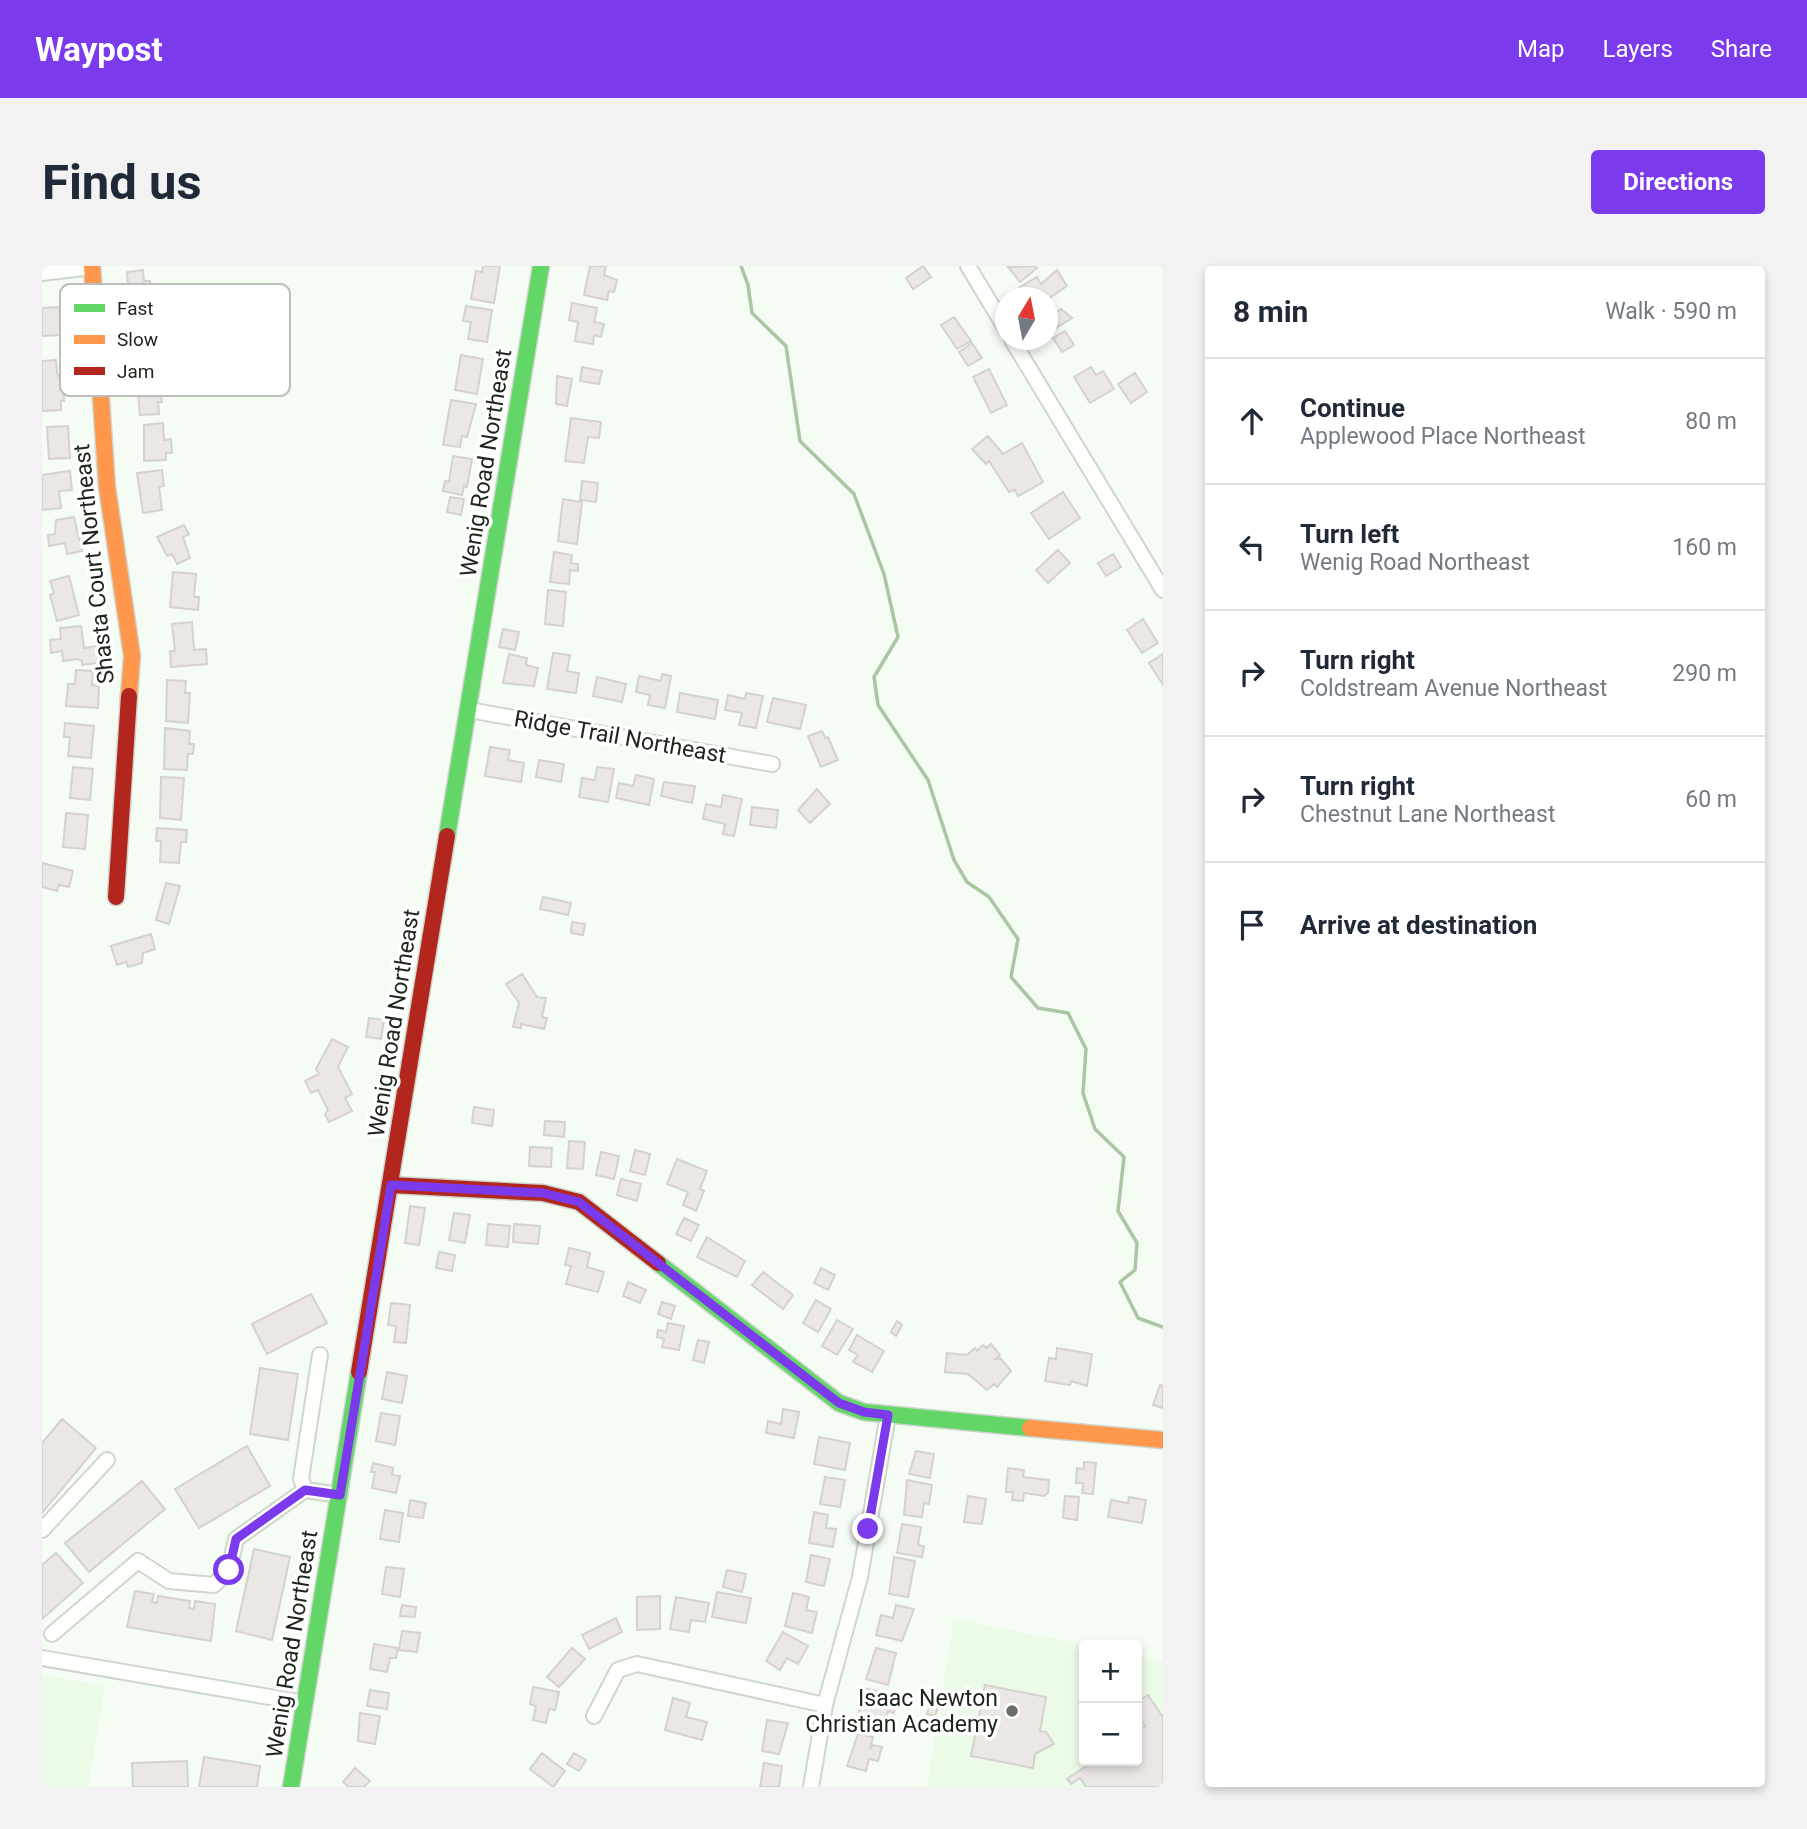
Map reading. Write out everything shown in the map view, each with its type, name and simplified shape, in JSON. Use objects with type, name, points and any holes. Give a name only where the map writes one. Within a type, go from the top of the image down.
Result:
[{"type":"street","points":[[42,273],[92,266]]},
{"type":"street","name":"Shasta Court Northeast","points":[[92,266],[93,284]]},
{"type":"street","name":"Wenig Road Northeast","points":[[291,1787],[541,266]]},
{"type":"street","points":[[968,266],[995,311]]},
{"type":"street","points":[[1018,350],[1163,590]]},
{"type":"street","name":"Shasta Court Northeast","points":[[101,396],[107,487],[132,656],[116,897]]},
{"type":"street","name":"Ridge Trail Northeast","points":[[469,710],[772,764]]},
{"type":"street","points":[[391,1185],[543,1193],[579,1202],[839,1403],[864,1412],[1090,1431],[1163,1440]]},
{"type":"street","points":[[305,1490],[301,1479],[320,1355]]},
{"type":"street","points":[[811,1787],[825,1705],[860,1577],[888,1415]]},
{"type":"street","points":[[42,1530],[107,1460]]},
{"type":"street","points":[[52,1634],[138,1561],[169,1581],[214,1586],[229,1570],[236,1539],[305,1490],[340,1495]]},
{"type":"street","points":[[42,1658],[305,1703]]},
{"type":"street","points":[[594,1716],[618,1671],[637,1664],[825,1705]]},
{"type":"shaded area","name":"Isaac Newton Christian Academy","points":[[954,1619],[1079,1644],[1079,1766],[1142,1766],[1142,1656],[1163,1661],[1163,1787],[927,1787]]},
{"type":"shaded area","points":[[42,1675],[105,1686],[88,1787],[42,1787]]},
{"type":"building","points":[[483,266],[500,266],[494,303],[471,299],[476,271],[482,272]]},
{"type":"building","points":[[590,266],[606,266],[604,275],[617,280],[614,292],[609,291],[607,300],[584,295]]},
{"type":"building","points":[[923,266],[931,277],[913,289],[906,278]]},
{"type":"building","points":[[1008,267],[1037,268],[1020,282]]},
{"type":"building","points":[[143,270],[144,281],[150,281],[150,284],[128,284],[127,272]]},
{"type":"building","points":[[1057,270],[1067,286],[1058,292],[1058,287],[1020,287],[1037,277],[1041,284]]},
{"type":"building","points":[[572,303],[597,308],[594,322],[604,324],[601,337],[594,335],[593,344],[575,341],[578,322],[569,320]]},
{"type":"building","points":[[466,306],[492,310],[487,342],[468,339],[471,322],[463,321]]},
{"type":"building","points":[[59,307],[60,335],[42,336],[42,308]]},
{"type":"building","points":[[1061,309],[1072,318],[1058,327],[1058,311]]},
{"type":"building","points":[[954,317],[971,341],[957,349],[941,325]]},
{"type":"building","points":[[1065,331],[1074,345],[1062,352],[1058,346],[1058,335]]},
{"type":"building","points":[[972,343],[982,358],[968,366],[959,352]]},
{"type":"building","points":[[461,355],[483,359],[477,394],[455,390]]},
{"type":"building","points":[[56,360],[60,396],[64,396],[61,410],[42,411],[42,361]]},
{"type":"building","points":[[582,367],[602,371],[599,384],[580,381]]},
{"type":"building","points":[[1091,367],[1096,375],[1103,371],[1114,389],[1090,403],[1074,377]]},
{"type":"building","points":[[989,369],[1007,405],[991,413],[973,377]]},
{"type":"building","points":[[1135,373],[1147,392],[1131,403],[1118,384]]},
{"type":"building","points":[[557,376],[572,379],[567,406],[556,404]]},
{"type":"building","points":[[138,396],[161,396],[162,402],[158,402],[159,414],[140,415]]},
{"type":"building","points":[[451,400],[476,404],[467,437],[462,436],[460,447],[443,445]]},
{"type":"building","points":[[571,418],[601,422],[599,438],[588,437],[584,463],[565,461]]},
{"type":"building","points":[[163,423],[164,440],[171,439],[172,453],[166,453],[166,460],[144,461],[144,425]]},
{"type":"building","points":[[68,426],[70,458],[49,459],[47,427]]},
{"type":"building","points":[[988,436],[1003,454],[1022,443],[1043,482],[1018,496],[1015,490],[1009,492],[989,461],[986,464],[972,449]]},
{"type":"building","points":[[453,456],[472,459],[467,487],[464,486],[462,495],[443,491],[445,481],[449,482]]},
{"type":"building","points":[[162,470],[164,486],[159,487],[162,510],[143,513],[137,473]]},
{"type":"building","points":[[70,471],[72,490],[59,491],[61,508],[42,510],[42,475]]},
{"type":"building","points":[[582,481],[598,483],[596,502],[580,500]]},
{"type":"building","points":[[1063,492],[1080,518],[1049,539],[1031,513]]},
{"type":"building","points":[[450,497],[464,499],[461,515],[447,512]]},
{"type":"building","points":[[563,499],[582,502],[577,544],[558,541]]},
{"type":"building","points":[[74,517],[82,551],[67,554],[65,543],[49,546],[48,535],[55,534],[56,520]]},
{"type":"building","points":[[184,525],[189,534],[183,537],[190,558],[177,564],[172,554],[167,556],[157,537]]},
{"type":"building","points":[[1058,550],[1070,563],[1048,583],[1036,570]]},
{"type":"building","points":[[554,552],[572,555],[571,563],[578,564],[578,571],[570,570],[569,584],[550,582]]},
{"type":"building","points":[[1113,554],[1121,567],[1106,576],[1098,563]]},
{"type":"building","points":[[173,572],[196,574],[194,597],[199,597],[198,610],[170,607]]},
{"type":"building","points":[[69,576],[79,615],[57,621],[50,595],[54,593],[50,581]]},
{"type":"building","points":[[548,590],[566,592],[563,626],[545,624]]},
{"type":"building","points":[[1143,619],[1158,643],[1142,653],[1127,630]]},
{"type":"building","points":[[192,622],[194,650],[206,649],[207,664],[171,667],[170,651],[175,651],[172,624]]},
{"type":"building","points":[[81,626],[84,648],[97,646],[99,663],[82,665],[82,661],[77,659],[63,661],[62,651],[51,653],[50,640],[61,639],[60,628]]},
{"type":"building","points":[[503,629],[519,632],[515,650],[499,647]]},
{"type":"building","points":[[553,653],[570,655],[567,671],[579,673],[576,693],[547,689]]},
{"type":"building","points":[[509,654],[527,658],[526,665],[538,668],[534,686],[503,683]]},
{"type":"building","points":[[1163,654],[1163,685],[1149,663]]},
{"type":"building","points":[[76,670],[93,671],[92,685],[99,686],[98,708],[66,706],[68,684],[75,684]]},
{"type":"building","points":[[662,674],[671,676],[665,708],[648,705],[650,695],[636,692],[639,676],[661,681]]},
{"type":"building","points":[[597,677],[626,684],[622,702],[593,696]]},
{"type":"building","points":[[167,680],[186,681],[185,693],[190,693],[188,723],[166,721]]},
{"type":"building","points":[[680,693],[718,700],[715,719],[677,712]]},
{"type":"building","points":[[746,693],[763,696],[756,728],[739,725],[742,713],[725,710],[728,695],[745,699]]},
{"type":"building","points":[[773,698],[806,705],[800,729],[767,722]]},
{"type":"building","points":[[65,723],[94,726],[91,758],[68,756],[70,737],[64,737]]},
{"type":"building","points":[[165,728],[190,731],[189,744],[194,744],[193,754],[188,754],[187,770],[164,769]]},
{"type":"building","points":[[822,731],[825,738],[828,737],[838,760],[821,767],[808,736]]},
{"type":"building","points":[[490,747],[510,750],[508,760],[524,763],[521,782],[485,776]]},
{"type":"building","points":[[539,760],[564,764],[561,782],[536,777]]},
{"type":"building","points":[[73,767],[93,769],[90,800],[70,798]]},
{"type":"building","points":[[597,767],[614,769],[608,802],[579,797],[582,778],[595,780]]},
{"type":"building","points":[[636,775],[654,779],[649,805],[616,798],[619,783],[633,786]]},
{"type":"building","points":[[161,777],[184,778],[181,820],[160,818]]},
{"type":"building","points":[[664,782],[695,786],[692,803],[661,796]]},
{"type":"building","points":[[817,789],[830,804],[810,823],[798,810]]},
{"type":"building","points":[[723,795],[742,799],[734,836],[723,834],[725,824],[703,819],[706,804],[721,807]]},
{"type":"building","points":[[752,807],[778,810],[776,828],[750,825]]},
{"type":"building","points":[[66,813],[88,815],[85,849],[63,847]]},
{"type":"building","points":[[157,828],[187,830],[186,842],[181,842],[179,863],[160,862],[161,841],[156,841]]},
{"type":"building","points":[[42,863],[73,871],[69,887],[59,885],[57,891],[42,887]]},
{"type":"building","points":[[166,883],[180,886],[169,924],[156,920]]},
{"type":"building","points":[[543,897],[571,903],[568,915],[540,909]]},
{"type":"building","points":[[572,922],[585,924],[583,935],[571,933]]},
{"type":"building","points":[[151,934],[155,949],[143,953],[142,963],[128,967],[126,962],[117,965],[111,946]]},
{"type":"building","points":[[522,974],[537,997],[546,998],[542,1017],[547,1018],[544,1029],[521,1024],[521,1028],[513,1027],[519,1003],[506,984]]},
{"type":"building","points":[[369,1018],[384,1020],[381,1039],[366,1037]]},
{"type":"building","points":[[332,1039],[348,1047],[338,1067],[352,1094],[345,1098],[352,1111],[329,1122],[325,1114],[328,1110],[318,1090],[311,1093],[305,1081],[319,1074],[316,1069]]},
{"type":"building","points":[[474,1107],[494,1110],[492,1126],[472,1123]]},
{"type":"building","points":[[545,1121],[565,1122],[564,1137],[544,1135]]},
{"type":"building","points":[[569,1141],[585,1142],[583,1169],[567,1168]]},
{"type":"building","points":[[530,1147],[552,1148],[551,1167],[529,1166]]},
{"type":"building","points":[[635,1150],[650,1154],[645,1175],[630,1171]]},
{"type":"building","points":[[601,1152],[619,1156],[614,1179],[596,1175]]},
{"type":"building","points":[[677,1159],[707,1171],[700,1189],[704,1191],[696,1211],[683,1205],[688,1192],[667,1184]]},
{"type":"building","points":[[621,1179],[641,1184],[637,1201],[617,1195]]},
{"type":"building","points":[[410,1206],[425,1208],[419,1245],[405,1243]]},
{"type":"building","points":[[454,1213],[470,1215],[465,1243],[449,1240]]},
{"type":"building","points":[[684,1218],[699,1225],[691,1241],[676,1234]]},
{"type":"building","points":[[488,1224],[510,1226],[508,1247],[486,1245]]},
{"type":"building","points":[[514,1224],[540,1226],[538,1244],[513,1242]]},
{"type":"building","points":[[707,1237],[745,1261],[737,1277],[697,1257]]},
{"type":"building","points":[[569,1248],[590,1253],[587,1267],[604,1272],[598,1292],[566,1284],[571,1266],[565,1265]]},
{"type":"building","points":[[439,1252],[455,1255],[452,1271],[436,1268]]},
{"type":"building","points":[[821,1268],[835,1275],[828,1290],[814,1283]]},
{"type":"building","points":[[763,1272],[793,1295],[783,1309],[752,1285]]},
{"type":"building","points":[[628,1282],[646,1290],[640,1303],[623,1296]]},
{"type":"building","points":[[311,1294],[327,1323],[267,1354],[252,1324]]},
{"type":"building","points":[[816,1300],[831,1309],[818,1332],[803,1323]]},
{"type":"building","points":[[662,1302],[675,1306],[671,1319],[658,1314]]},
{"type":"building","points":[[391,1303],[410,1305],[406,1343],[394,1342],[396,1326],[388,1325]]},
{"type":"building","points":[[837,1320],[853,1329],[837,1355],[822,1346]]},
{"type":"building","points":[[897,1321],[902,1325],[896,1336],[891,1332]]},
{"type":"building","points":[[668,1323],[684,1326],[679,1350],[662,1347],[664,1339],[657,1337],[658,1330],[666,1332]]},
{"type":"building","points":[[857,1335],[884,1351],[872,1372],[853,1362],[858,1355],[849,1350]]},
{"type":"building","points":[[698,1340],[709,1342],[704,1363],[693,1360]]},
{"type":"building","points":[[991,1344],[1000,1355],[994,1360],[1000,1358],[1011,1371],[997,1387],[994,1384],[987,1390],[968,1374],[945,1372],[947,1353],[967,1355],[975,1348],[977,1351],[983,1345],[986,1348]]},
{"type":"building","points":[[1057,1348],[1092,1354],[1087,1386],[1071,1381],[1070,1385],[1045,1381],[1049,1358],[1056,1359]]},
{"type":"building","points":[[260,1368],[298,1374],[288,1440],[250,1434]]},
{"type":"building","points":[[387,1372],[407,1376],[402,1403],[382,1399]]},
{"type":"building","points":[[1160,1385],[1163,1386],[1163,1408],[1153,1405]]},
{"type":"building","points":[[783,1409],[799,1412],[794,1438],[766,1433],[768,1421],[781,1424]]},
{"type":"building","points":[[381,1413],[400,1416],[395,1445],[376,1441]]},
{"type":"building","points":[[62,1419],[96,1448],[42,1513],[42,1443]]},
{"type":"building","points":[[819,1437],[850,1443],[845,1470],[814,1464]]},
{"type":"building","points":[[247,1446],[270,1486],[199,1528],[175,1489]]},
{"type":"building","points":[[916,1451],[934,1454],[930,1478],[909,1474]]},
{"type":"building","points":[[1084,1462],[1096,1463],[1093,1494],[1082,1493],[1083,1483],[1076,1483],[1077,1468],[1084,1469]]},
{"type":"building","points":[[373,1463],[393,1468],[392,1475],[400,1476],[396,1493],[372,1488],[375,1472],[371,1472]]},
{"type":"building","points":[[1008,1468],[1024,1470],[1023,1477],[1049,1480],[1048,1493],[1044,1496],[1024,1493],[1023,1501],[1012,1500],[1013,1492],[1006,1492]]},
{"type":"building","points":[[825,1477],[845,1480],[840,1507],[820,1504]]},
{"type":"building","points":[[907,1480],[932,1485],[929,1504],[924,1503],[922,1517],[904,1515]]},
{"type":"building","points":[[142,1481],[165,1509],[89,1572],[65,1543]]},
{"type":"building","points":[[968,1496],[986,1499],[982,1524],[964,1522]]},
{"type":"building","points":[[1065,1496],[1079,1497],[1077,1520],[1063,1518]]},
{"type":"building","points":[[1129,1497],[1146,1500],[1142,1523],[1108,1517],[1111,1500],[1128,1503]]},
{"type":"building","points":[[410,1500],[426,1503],[423,1518],[408,1516]]},
{"type":"building","points":[[385,1510],[403,1513],[399,1542],[380,1539]]},
{"type":"building","points":[[814,1512],[828,1515],[826,1528],[836,1529],[833,1547],[809,1543]]},
{"type":"building","points":[[902,1524],[921,1527],[918,1545],[924,1546],[922,1557],[897,1553]]},
{"type":"building","points":[[254,1549],[290,1557],[272,1640],[236,1631]]},
{"type":"building","points":[[56,1553],[83,1583],[42,1619],[42,1565]]},
{"type":"building","points":[[811,1555],[830,1559],[824,1586],[806,1582]]},
{"type":"building","points":[[894,1557],[915,1561],[908,1597],[889,1594]]},
{"type":"building","points":[[386,1567],[404,1569],[400,1597],[382,1594]]},
{"type":"building","points":[[727,1570],[746,1574],[742,1592],[723,1587]]},
{"type":"building","points":[[135,1591],[154,1594],[152,1602],[157,1603],[158,1596],[190,1601],[189,1608],[194,1609],[195,1601],[215,1604],[211,1641],[127,1627]]},
{"type":"building","points":[[717,1592],[751,1598],[746,1623],[712,1617]]},
{"type":"building","points":[[793,1593],[809,1597],[806,1610],[817,1612],[812,1633],[785,1626]]},
{"type":"building","points":[[660,1596],[660,1629],[637,1630],[637,1597]]},
{"type":"building","points":[[676,1597],[709,1603],[705,1622],[691,1620],[689,1632],[670,1629]]},
{"type":"building","points":[[402,1605],[416,1607],[415,1617],[400,1616]]},
{"type":"building","points":[[896,1605],[914,1609],[902,1641],[876,1635],[881,1615],[893,1618]]},
{"type":"building","points":[[616,1618],[622,1632],[589,1649],[582,1635]]},
{"type":"building","points":[[402,1631],[420,1633],[417,1652],[399,1650]]},
{"type":"building","points":[[783,1632],[808,1646],[798,1664],[787,1658],[780,1670],[766,1661]]},
{"type":"building","points":[[374,1644],[398,1648],[396,1658],[390,1658],[387,1672],[370,1669]]},
{"type":"building","points":[[572,1648],[585,1659],[559,1687],[547,1677]]},
{"type":"building","points":[[876,1648],[896,1653],[888,1685],[866,1679]]},
{"type":"building","points":[[985,1685],[1046,1697],[1040,1731],[1046,1732],[1054,1744],[1035,1754],[1033,1768],[971,1756]]},
{"type":"building","points":[[533,1687],[559,1692],[555,1710],[549,1709],[546,1723],[533,1720],[536,1706],[530,1704]]},
{"type":"building","points":[[863,1688],[898,1696],[894,1713],[888,1711],[883,1731],[857,1724]]},
{"type":"building","points":[[370,1690],[389,1693],[387,1709],[367,1706]]},
{"type":"building","points":[[1148,1695],[1163,1717],[1163,1787],[1086,1787],[1080,1778],[1071,1784],[1067,1779],[1086,1766],[1142,1766],[1142,1728],[1145,1726],[1142,1722],[1142,1699]]},
{"type":"building","points":[[673,1698],[690,1703],[686,1717],[707,1722],[702,1740],[665,1730]]},
{"type":"building","points":[[930,1704],[938,1707],[935,1716],[927,1714]]},
{"type":"building","points":[[360,1713],[380,1716],[375,1744],[358,1741]]},
{"type":"building","points":[[767,1720],[788,1723],[779,1754],[762,1751]]},
{"type":"building","points":[[858,1734],[873,1737],[870,1749],[873,1745],[882,1747],[878,1761],[869,1759],[866,1771],[847,1766]]},
{"type":"building","points":[[542,1753],[565,1771],[553,1787],[530,1769]]},
{"type":"building","points":[[574,1753],[586,1760],[579,1771],[567,1764]]},
{"type":"building","points":[[204,1757],[260,1766],[257,1787],[199,1787]]},
{"type":"building","points":[[187,1761],[188,1787],[133,1787],[132,1763]]},
{"type":"building","points":[[764,1763],[782,1766],[779,1787],[760,1787]]},
{"type":"building","points":[[355,1768],[370,1781],[364,1787],[349,1787],[343,1782]]},
{"type":"waterway","points":[[741,266],[748,285],[752,313],[786,346],[800,441],[854,494],[884,574],[898,637],[874,677],[878,705],[928,780],[954,860],[967,882],[989,897],[1018,939],[1011,977],[1038,1008],[1068,1013],[1086,1049],[1083,1093],[1095,1129],[1124,1157],[1118,1211],[1137,1243],[1135,1270],[1120,1282],[1138,1318],[1163,1327]]},
{"type":"traffic: fast","points":[[447,836],[541,266]]},
{"type":"traffic: fast","points":[[658,1263],[839,1403],[864,1412],[1030,1428]]},
{"type":"traffic: fast","points":[[291,1787],[359,1372]]},
{"type":"traffic: slow","points":[[92,266],[93,284]]},
{"type":"traffic: slow","points":[[101,396],[107,487],[132,656],[129,696]]},
{"type":"traffic: slow","points":[[1030,1428],[1163,1440]]},
{"type":"traffic: jam","points":[[116,897],[129,696]]},
{"type":"traffic: jam","points":[[359,1372],[447,836]]},
{"type":"traffic: jam","points":[[391,1185],[543,1193],[579,1202],[658,1263]]},
{"type":"place","name":"Isaac Newton Christian Academy","points":[[1012,1711]]},
{"type":"route","points":[[229,1570],[236,1539],[305,1490],[340,1495],[391,1185],[543,1193],[579,1202],[592,1209],[839,1403],[864,1412],[888,1415],[868,1529]]}]
